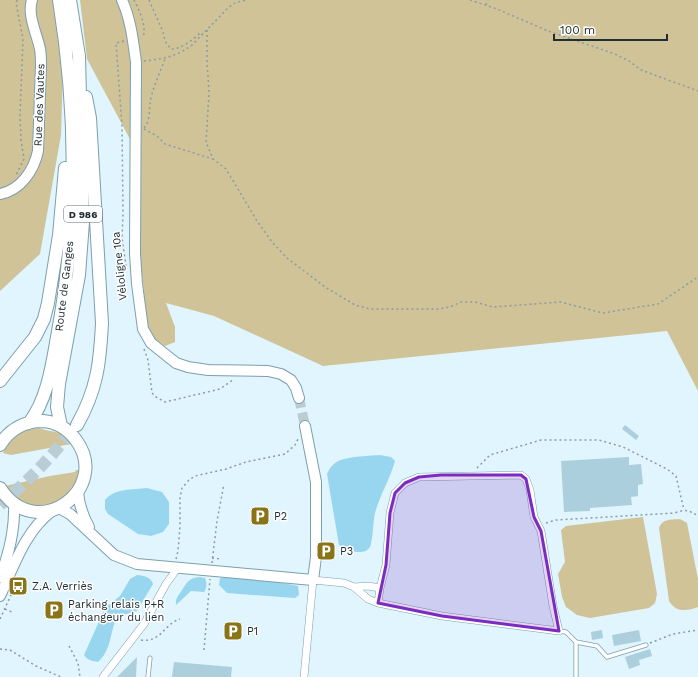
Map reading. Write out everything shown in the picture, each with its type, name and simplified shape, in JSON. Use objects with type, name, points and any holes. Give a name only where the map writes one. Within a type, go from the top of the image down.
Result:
[{"type":"main road","name":"Route de Ganges","points":[[29,423],[44,392],[52,369],[65,290],[72,208],[72,123],[65,40],[59,0]]},
{"type":"main road","name":"Route de Ganges","points":[[61,426],[57,407],[59,384],[79,275],[83,222],[79,56],[70,0]]},
{"type":"main road","points":[[77,425],[91,398],[96,379],[101,355],[102,323],[90,118],[79,56]]},
{"type":"main road","points":[[0,381],[35,337],[44,319],[59,235],[65,172],[72,123]]},
{"type":"main road","points":[[0,430],[14,429],[29,423],[45,422],[61,426],[73,436],[79,444],[85,462],[83,481],[78,492],[69,501],[55,509],[39,512],[26,510],[5,496]]},
{"type":"main road","points":[[0,445],[14,429]]},
{"type":"street","name":"Rue des Vautes","points":[[0,194],[16,188],[28,175],[35,161],[38,150],[41,65],[40,51],[32,15],[32,0]]},
{"type":"street","points":[[122,0],[133,39],[136,62],[140,127],[135,254],[143,329],[151,343],[176,363],[188,367],[208,370],[268,371],[281,374],[291,380],[296,388],[299,398]]},
{"type":"street","points":[[304,677],[316,556],[316,482],[305,426]]},
{"type":"street","points":[[0,596],[26,540],[37,523],[55,509],[70,514],[114,555],[136,564],[344,583],[354,587],[368,599],[378,603],[442,616],[559,631],[553,606],[541,531],[534,518],[530,490],[526,479],[520,475],[470,475],[419,477],[405,483],[395,492],[390,512],[386,565],[378,603]]},
{"type":"street","points":[[78,492],[81,510],[93,534]]},
{"type":"street","points":[[0,577],[8,557],[15,517],[5,496]]},
{"type":"street","points":[[103,677],[144,624],[175,568]]},
{"type":"street","points":[[354,587],[368,586],[380,588]]},
{"type":"lane","points":[[559,631],[566,632],[576,642],[596,646],[607,657],[646,645]]},
{"type":"lane","points":[[576,642],[576,677]]},
{"type":"lane","points":[[148,677],[150,658]]},
{"type":"path","points":[[16,0],[23,39],[20,115],[21,140],[24,159],[17,173],[23,180]]},
{"type":"path","name":"Véloligne 10a","points":[[127,271],[122,238],[122,126],[116,43],[142,37],[144,34],[145,29],[140,11],[134,0]]},
{"type":"path","points":[[149,0],[163,32],[165,41],[171,49],[184,45],[200,33],[203,34]]},
{"type":"path","points":[[136,62],[165,59],[186,50],[229,7],[234,3],[246,0]]},
{"type":"path","points":[[470,0],[486,5],[548,31],[615,54],[629,61],[641,70],[698,90]]},
{"type":"path","points":[[486,5],[488,0]]},
{"type":"path","points":[[207,30],[209,93],[206,142],[213,159]]},
{"type":"path","points":[[140,127],[147,124],[151,95],[165,59]]},
{"type":"path","points":[[140,127],[157,136],[165,144],[213,159],[226,169],[257,221],[272,242],[287,258],[325,286],[355,305],[370,309],[438,310],[461,302],[475,302],[492,307],[560,302],[602,312],[658,304],[698,277]]},
{"type":"path","points":[[143,347],[148,360],[152,393],[165,402],[220,389],[236,377]]},
{"type":"path","points":[[175,568],[180,527],[180,498],[182,488],[189,480],[195,476],[226,469],[246,462],[285,454],[294,445],[299,437]]},
{"type":"path","points":[[470,475],[490,455],[541,440],[599,440],[623,447],[667,469],[676,476],[684,510]]},
{"type":"path","points":[[538,526],[556,520],[675,513],[684,510],[692,511],[698,516]]},
{"type":"path","points":[[212,558],[220,559]]},
{"type":"path","points":[[0,619],[17,582],[27,586]]},
{"type":"path","points":[[5,609],[14,613]]},
{"type":"path","points":[[134,638],[148,641],[157,637],[180,619]]},
{"type":"path","points":[[646,645],[674,634],[698,630]]},
{"type":"path","points":[[69,646],[78,663],[80,677]]},
{"type":"path","points":[[0,649],[10,650],[36,666],[61,677]]},
{"type":"highlighted area","points":[[441,475],[521,475],[526,479],[534,517],[541,531],[559,631],[442,616],[378,603],[386,565],[390,513],[395,493],[405,483],[419,477]]},
{"type":"shaded area","points":[[0,0],[65,0],[61,135],[40,254],[0,291]]},
{"type":"shaded area","points":[[80,0],[698,0],[698,391],[667,331],[323,366],[214,316],[166,303],[175,327],[175,342],[165,346],[152,337],[143,308],[143,282],[139,255],[138,154],[87,59]]},
{"type":"shaded area","points":[[39,428],[61,434],[68,439],[71,444],[11,455],[3,453],[13,438],[21,432]]},
{"type":"shaded area","points":[[76,470],[79,470],[77,478],[66,496],[47,505],[31,505],[23,503],[5,486],[75,472]]},
{"type":"shaded area","points":[[643,517],[657,594],[655,603],[649,608],[590,618],[577,615],[566,607],[562,597],[558,574],[565,562],[561,530],[566,526]]},
{"type":"shaded area","points":[[680,519],[687,523],[698,579],[698,607],[686,610],[675,608],[669,601],[659,528],[665,521]]},
{"type":"water","points":[[380,455],[391,457],[395,461],[375,513],[370,547],[364,552],[355,552],[339,545],[327,474],[333,465],[343,459]]},
{"type":"water","points":[[147,488],[162,492],[169,502],[169,524],[163,532],[151,536],[138,534],[108,514],[105,509],[105,500],[114,493],[124,490]]},
{"type":"water","points":[[137,575],[148,578],[153,584],[137,611],[123,615],[116,619],[108,647],[102,658],[98,662],[88,659],[84,655],[105,608],[120,596],[130,579]]},
{"type":"water","points":[[193,578],[205,578],[206,580],[204,592],[191,591],[176,605],[176,600],[187,582]]},
{"type":"water","points":[[220,578],[280,582],[298,586],[299,595],[295,598],[227,593],[219,585]]},
{"type":"building","points":[[625,425],[639,436],[636,440],[622,429]]},
{"type":"building","points":[[629,457],[629,465],[641,464],[643,484],[638,485],[638,496],[631,497],[632,505],[590,508],[590,511],[564,512],[561,461]]},
{"type":"building","points":[[602,630],[603,638],[592,640],[591,632]]},
{"type":"building","points":[[639,630],[641,641],[614,646],[612,635]]},
{"type":"building","points":[[650,649],[652,656],[639,660],[640,665],[629,669],[625,657]]},
{"type":"building","points":[[137,657],[136,677],[117,677]]},
{"type":"building","points":[[174,662],[232,667],[231,677],[172,677]]},
{"type":"tunnel","points":[[299,398],[305,426]]},
{"type":"tunnel","points":[[0,505],[21,487],[59,447],[76,425]]},
{"type":"place","name":"P2","points":[[260,516]]},
{"type":"place","name":"P3","points":[[326,551]]},
{"type":"place","name":"Z.A. Verriès","points":[[18,586]]},
{"type":"place","name":"Parking relais P+R échangeur du lien","points":[[54,610]]},
{"type":"place","name":"P1","points":[[233,631]]}]
